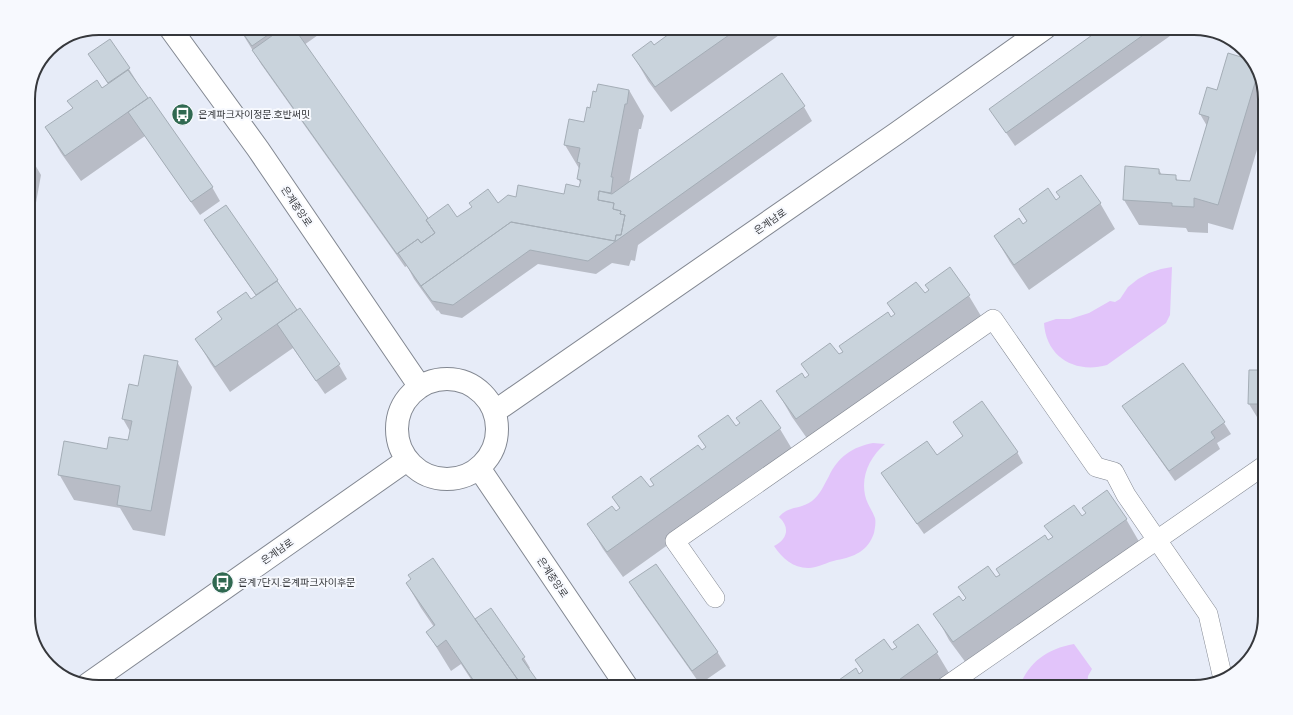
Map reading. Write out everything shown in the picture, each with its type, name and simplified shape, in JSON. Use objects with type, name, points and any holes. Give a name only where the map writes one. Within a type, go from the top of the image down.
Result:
[{"type":"street","name":"은계중앙로","points":[[175,35],[258,149],[420,387]]},
{"type":"street","name":"은계남로","points":[[494,412],[898,133],[1035,35]]},
{"type":"street","points":[[715,598],[675,541],[993,319],[1096,467],[1114,472],[1126,495],[1208,614],[1222,673]]},
{"type":"street","points":[[448,379],[463,382],[476,388],[487,399],[494,412],[497,427],[495,442],[489,456],[479,468],[465,476],[449,479],[433,477],[419,471],[407,460],[399,445],[396,429],[399,413],[407,398],[420,387],[433,381],[448,379]]},
{"type":"street","name":"은계남로","points":[[94,680],[407,460]]},
{"type":"street","name":"은계중앙로","points":[[479,468],[622,680]]},
{"type":"street","points":[[955,680],[1258,470]]},
{"type":"shaded area","points":[[1172,267],[1170,315],[1166,323],[1107,365],[1084,367],[1074,365],[1056,354],[1046,335],[1044,323],[1056,319],[1070,319],[1089,313],[1110,301],[1115,302],[1120,299],[1128,287],[1138,279],[1149,273]]},
{"type":"shaded area","points":[[873,443],[885,444],[871,461],[864,480],[865,495],[875,518],[874,533],[868,544],[864,549],[855,555],[815,567],[803,568],[788,562],[774,546],[782,540],[786,533],[785,525],[779,517],[791,509],[808,504],[815,499],[841,458],[852,450]]},
{"type":"shaded area","points":[[1074,644],[1092,669],[1088,680],[1022,680],[1028,670],[1040,658],[1064,646]]},
{"type":"building","points":[[244,35],[268,35],[252,46]]},
{"type":"building","points":[[273,35],[299,35],[428,218],[426,220],[435,233],[421,243],[418,239],[397,254],[252,50]]},
{"type":"building","points":[[668,35],[729,35],[655,87],[632,55],[651,41],[654,45]]},
{"type":"building","points":[[1092,35],[1143,35],[1006,133],[989,109]]},
{"type":"building","points":[[110,39],[130,68],[108,83],[88,54]]},
{"type":"building","points":[[1228,53],[1242,57],[1256,81],[1218,205],[1194,198],[1194,207],[1172,206],[1172,203],[1123,200],[1125,166],[1159,169],[1159,174],[1176,175],[1176,180],[1190,181],[1209,117],[1199,114],[1207,87],[1217,90]]},
{"type":"building","points":[[128,70],[148,98],[65,156],[45,127],[73,108],[67,101],[97,80],[102,88]]},
{"type":"building","points":[[782,73],[805,106],[588,261],[530,250],[453,305],[432,301],[421,286],[511,222],[615,241],[616,235],[621,235],[625,215],[620,214],[621,211],[613,209],[614,203],[598,200],[599,191],[612,194]]},
{"type":"building","points":[[598,84],[629,90],[611,177],[613,177],[611,193],[599,191],[598,200],[614,203],[613,209],[621,211],[620,214],[625,215],[621,235],[616,235],[615,241],[511,222],[421,286],[398,253],[418,239],[421,243],[435,233],[426,220],[448,204],[457,217],[472,207],[469,203],[488,189],[498,203],[508,195],[516,197],[518,185],[564,194],[566,184],[579,187],[581,180],[577,179],[580,163],[577,162],[580,148],[564,145],[569,119],[584,122],[587,107],[590,108],[593,91],[596,92]]},
{"type":"building","points":[[150,97],[213,187],[191,202],[128,112]]},
{"type":"building","points":[[1081,175],[1101,203],[1014,265],[994,236],[1019,218],[1023,224],[1027,221],[1019,209],[1048,188],[1056,200],[1060,197],[1056,192]]},
{"type":"building","points":[[226,205],[278,280],[256,295],[204,220]]},
{"type":"building","points":[[950,267],[970,295],[796,419],[776,391],[802,373],[805,378],[809,375],[801,364],[830,343],[839,354],[843,352],[839,346],[888,312],[891,317],[895,314],[887,303],[916,282],[925,293],[929,290],[925,285]]},
{"type":"building","points":[[277,281],[297,310],[215,367],[195,339],[222,319],[217,312],[246,292],[251,299]]},
{"type":"building","points":[[300,308],[340,364],[316,381],[277,324]]},
{"type":"building","points":[[144,355],[178,361],[151,511],[117,505],[120,486],[58,475],[64,441],[107,449],[109,437],[128,440],[132,421],[122,419],[129,384],[138,386]]},
{"type":"building","points":[[1183,363],[1225,422],[1211,432],[1215,438],[1169,471],[1122,406]]},
{"type":"building","points":[[1249,370],[1258,370],[1258,404],[1248,404]]},
{"type":"building","points":[[761,400],[781,428],[607,552],[587,524],[612,506],[616,511],[620,508],[612,497],[641,476],[650,487],[654,485],[650,479],[698,445],[702,450],[706,447],[698,436],[728,415],[736,426],[740,423],[736,418]]},
{"type":"building","points":[[982,401],[1018,452],[917,524],[881,473],[927,441],[937,455],[963,436],[953,422]]},
{"type":"building","points":[[1107,490],[1127,519],[953,642],[933,614],[959,596],[963,601],[966,598],[958,587],[988,566],[996,577],[1000,575],[996,569],[1045,535],[1048,540],[1053,537],[1044,526],[1074,505],[1082,516],[1086,513],[1082,508]]},
{"type":"building","points":[[433,558],[518,680],[473,680],[446,640],[437,647],[426,632],[435,625],[406,583],[411,579],[408,575]]},
{"type":"building","points":[[656,564],[718,652],[692,671],[629,582]]},
{"type":"building","points":[[491,608],[525,657],[522,659],[537,680],[518,680],[475,619]]},
{"type":"building","points":[[918,624],[938,652],[899,680],[839,680],[856,668],[859,674],[863,671],[855,660],[884,639],[892,650],[897,647],[893,642]]},
{"type":"place","name":"은계파크자이정문.호반써밋","points":[[182,114]]},
{"type":"place","name":"은계7단지.은계파크자이후문","points":[[223,582]]}]
